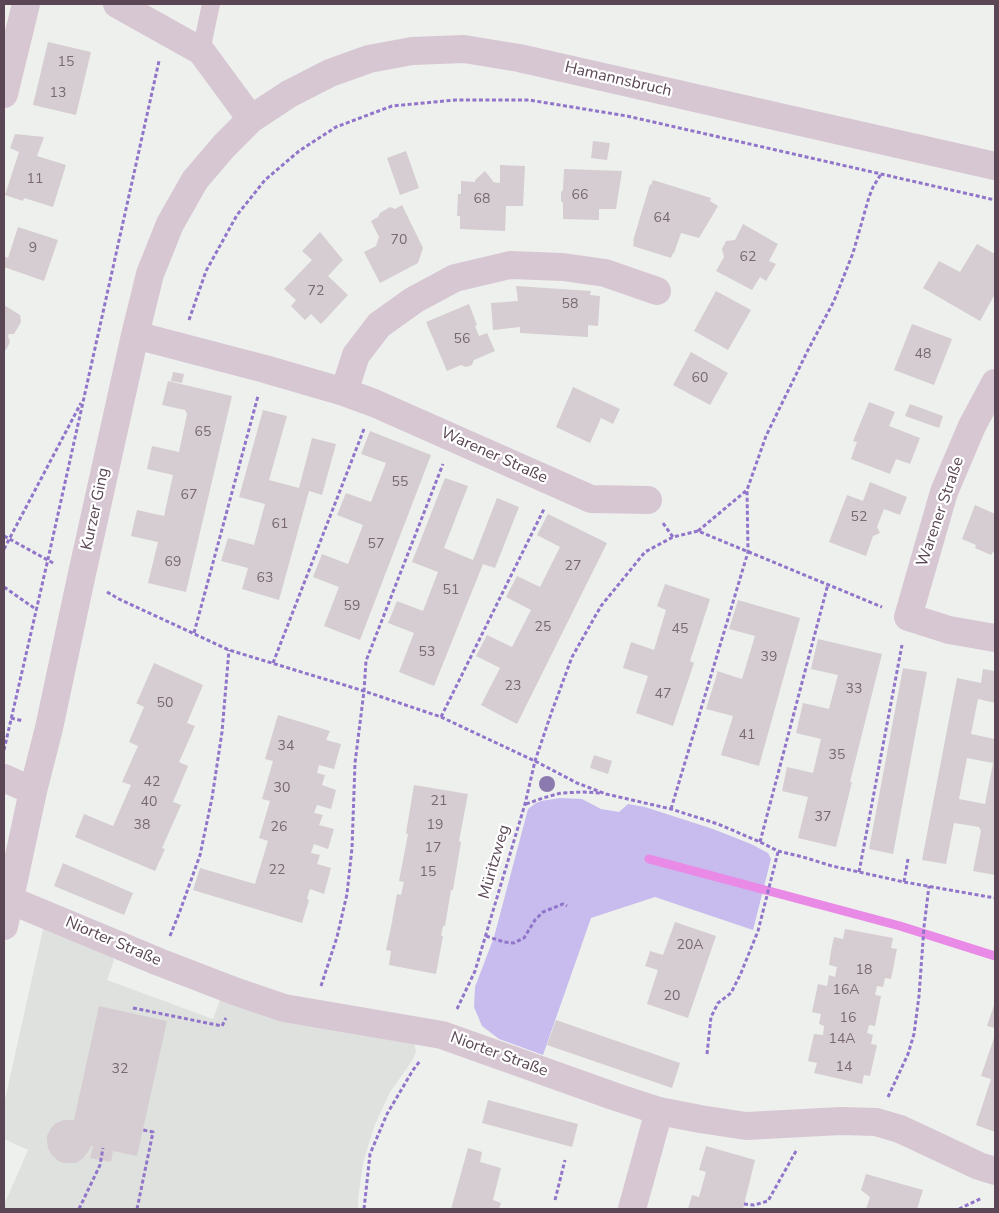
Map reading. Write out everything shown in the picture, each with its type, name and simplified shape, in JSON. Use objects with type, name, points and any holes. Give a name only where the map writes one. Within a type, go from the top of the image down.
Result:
[{"type":"street","points":[[4,94],[26,4]]},
{"type":"street","points":[[117,4],[201,51],[251,119]]},
{"type":"street","name":"Hamannsbruch","points":[[251,119],[289,94],[330,73],[370,59],[412,51],[464,49],[519,58],[995,166]]},
{"type":"street","name":"Kurzer Ging","points":[[4,926],[150,274],[170,224],[195,180],[224,146],[251,119]]},
{"type":"street","points":[[344,392],[356,355],[378,325],[414,300],[455,278],[510,265],[562,267],[605,273],[657,291]]},
{"type":"street","name":"Warener Straße","points":[[135,335],[266,369],[344,392],[374,403],[591,500],[648,500]]},
{"type":"street","name":"Warener Straße","points":[[908,617],[944,492],[972,426],[995,384]]},
{"type":"street","points":[[908,617],[949,630],[995,638]]},
{"type":"street","points":[[4,778],[33,791]]},
{"type":"street","name":"Niorter Straße","points":[[10,900],[159,962],[284,1008],[442,1035],[616,1098],[659,1111],[700,1119],[746,1126],[842,1121],[876,1122],[900,1130],[979,1166],[992,1182]]},
{"type":"street","points":[[632,1209],[659,1111]]},
{"type":"lane","points":[[201,51],[212,4]]},
{"type":"path","points":[[4,750],[167,31]]},
{"type":"path","points":[[180,346],[206,271],[237,215],[265,180],[299,151],[336,127],[392,106],[455,100],[529,100],[627,116],[995,200]]},
{"type":"path","points":[[672,809],[748,552],[747,490],[766,436],[834,301],[853,253],[869,197],[881,174]]},
{"type":"path","points":[[194,633],[266,369]]},
{"type":"path","points":[[4,550],[84,398]]},
{"type":"path","points":[[273,663],[374,403]]},
{"type":"path","points":[[318,1014],[321,985],[337,937],[347,894],[352,848],[355,763],[366,661],[454,438]]},
{"type":"path","points":[[441,717],[556,484]]},
{"type":"path","points":[[747,490],[698,531],[908,617],[859,872]]},
{"type":"path","name":"Müritzweg","points":[[364,1209],[370,1154],[386,1114],[412,1070],[442,1035],[475,971],[525,804],[535,761],[572,657],[601,606],[645,552],[673,536],[698,531]]},
{"type":"path","points":[[4,536],[48,560]]},
{"type":"path","points":[[760,842],[828,584]]},
{"type":"path","points":[[4,587],[37,610]]},
{"type":"path","points":[[119,599],[230,650],[441,717],[577,783],[606,794]]},
{"type":"path","points":[[159,962],[200,856],[212,798],[222,732],[230,650]]},
{"type":"path","points":[[525,804],[561,794],[583,792],[606,794],[672,809],[718,824],[778,851],[832,866],[904,882],[995,898]]},
{"type":"path","points":[[707,1054],[711,1018],[718,1004],[731,993],[742,973],[758,931],[778,851]]},
{"type":"path","points":[[904,882],[908,859]]},
{"type":"path","points":[[876,1122],[908,1054],[914,1034],[929,886]]},
{"type":"path","points":[[486,936],[514,943],[524,938],[535,920],[543,912],[563,904],[567,906]]},
{"type":"path","points":[[132,1008],[222,1026],[237,992]]},
{"type":"path","points":[[744,1204],[754,1207],[768,1201],[812,1123]]},
{"type":"path","points":[[138,1209],[153,1132],[143,1130]]},
{"type":"path","points":[[79,1209],[100,1165],[103,1148]]},
{"type":"path","points":[[555,1200],[565,1160]]},
{"type":"path","points":[[959,1209],[992,1182]]},
{"type":"shaded area","points":[[560,798],[582,799],[601,809],[619,812],[628,804],[645,807],[713,829],[751,844],[768,853],[771,859],[753,930],[655,897],[591,918],[543,1055],[499,1039],[482,1026],[474,1007],[475,987],[494,937],[528,809],[541,801]]},
{"type":"shaded area","points":[[44,925],[110,952],[114,960],[107,980],[213,1019],[221,997],[414,1043],[416,1052],[412,1061],[390,1092],[374,1127],[363,1163],[358,1209],[4,1209],[4,1205],[28,1150],[4,1139],[4,1104]]},
{"type":"building","points":[[48,42],[91,52],[76,115],[33,105]]},
{"type":"building","points":[[15,134],[44,137],[37,156],[66,165],[53,207],[24,198],[23,201],[5,195],[19,152],[10,148]]},
{"type":"building","points":[[593,141],[610,143],[607,160],[591,158]]},
{"type":"building","points":[[406,151],[419,188],[400,195],[387,158]]},
{"type":"building","points":[[500,165],[525,166],[523,206],[506,206],[505,231],[460,229],[460,216],[457,216],[458,194],[461,194],[461,181],[475,182],[485,171],[493,182],[500,183]]},
{"type":"building","points":[[564,169],[622,171],[616,209],[599,209],[599,220],[563,219],[561,192],[563,190]]},
{"type":"building","points":[[653,180],[711,198],[710,201],[718,206],[699,238],[681,233],[671,258],[633,246],[650,184]]},
{"type":"building","points":[[402,205],[423,248],[418,263],[380,283],[364,252],[376,246],[379,237],[371,221],[390,207],[395,209]]},
{"type":"building","points":[[743,224],[778,244],[769,261],[776,264],[766,281],[760,277],[752,290],[716,271],[724,257],[722,249],[726,241],[735,240]]},
{"type":"building","points":[[18,227],[58,240],[44,281],[4,267],[4,256],[8,258]]},
{"type":"building","points":[[320,232],[343,260],[328,276],[348,295],[321,324],[311,314],[305,320],[291,306],[296,300],[284,289],[312,260],[302,251]]},
{"type":"building","points":[[977,244],[995,254],[995,294],[980,321],[923,288],[939,261],[960,272]]},
{"type":"building","points":[[516,286],[591,291],[590,295],[600,296],[598,326],[588,325],[588,337],[520,333],[520,327],[493,330],[491,303],[518,301]]},
{"type":"building","points":[[716,291],[751,310],[728,350],[694,331]]},
{"type":"building","points":[[469,304],[479,336],[487,333],[495,351],[474,360],[472,365],[466,367],[461,365],[447,371],[426,322]]},
{"type":"building","points":[[4,305],[20,315],[21,322],[14,334],[9,334],[10,342],[6,350],[4,350]]},
{"type":"building","points":[[912,324],[952,339],[934,385],[894,370]]},
{"type":"building","points":[[691,352],[728,373],[710,405],[673,385]]},
{"type":"building","points":[[173,372],[184,374],[182,383],[171,381]]},
{"type":"building","points":[[168,381],[232,396],[186,592],[148,583],[158,542],[131,536],[137,510],[164,516],[173,475],[147,469],[152,446],[179,452],[187,414],[185,410],[162,405]]},
{"type":"building","points":[[573,387],[620,409],[613,424],[601,418],[590,443],[556,427]]},
{"type":"building","points":[[869,402],[895,412],[889,426],[920,438],[910,464],[896,459],[890,474],[851,459],[857,442],[853,441]]},
{"type":"building","points":[[910,404],[943,416],[939,428],[905,416]]},
{"type":"building","points":[[263,410],[287,416],[269,480],[299,488],[312,438],[336,444],[322,495],[309,491],[279,600],[242,589],[248,568],[221,561],[228,538],[254,545],[265,504],[239,497]]},
{"type":"building","points":[[370,431],[431,455],[360,640],[324,626],[339,587],[313,577],[322,554],[348,564],[363,525],[337,515],[346,493],[371,502],[386,463],[361,454]]},
{"type":"building","points":[[445,478],[468,486],[444,548],[473,560],[497,498],[519,507],[495,568],[483,564],[434,686],[399,672],[414,633],[388,623],[397,601],[423,611],[438,572],[412,562]]},
{"type":"building","points":[[870,482],[907,497],[900,515],[884,509],[877,527],[880,533],[873,536],[866,556],[829,542],[847,495],[863,501]]},
{"type":"building","points":[[975,505],[995,514],[995,553],[993,552],[991,555],[975,548],[976,545],[962,539]]},
{"type":"building","points":[[548,514],[607,543],[517,724],[481,705],[500,668],[476,656],[487,635],[512,647],[531,610],[506,597],[517,576],[540,587],[560,547],[537,535]]},
{"type":"building","points":[[665,584],[710,599],[690,661],[694,663],[673,726],[636,713],[648,676],[623,668],[631,642],[654,650],[666,610],[657,606]]},
{"type":"building","points":[[738,600],[800,618],[759,766],[721,755],[733,716],[706,709],[717,671],[742,679],[755,636],[729,629]]},
{"type":"building","points":[[818,639],[882,654],[836,847],[798,838],[808,797],[782,791],[787,767],[813,773],[821,739],[796,733],[803,703],[829,709],[838,675],[811,669]]},
{"type":"building","points":[[154,663],[203,685],[187,723],[195,726],[179,762],[188,766],[173,802],[181,805],[162,848],[165,849],[155,871],[75,837],[84,814],[113,826],[131,785],[122,782],[138,746],[129,742],[144,707],[136,703]]},
{"type":"building","points":[[903,668],[927,672],[893,854],[869,849]]},
{"type":"building","points":[[983,669],[995,671],[995,703],[978,699],[971,734],[995,739],[995,875],[973,871],[981,831],[979,827],[954,823],[946,864],[922,860],[957,678],[981,683]],"holes":[[[967,758],[993,763],[985,804],[959,799]]]},
{"type":"building","points":[[278,715],[330,731],[326,740],[341,744],[334,769],[319,765],[317,773],[325,775],[322,785],[336,790],[331,809],[317,805],[314,813],[323,815],[319,825],[334,829],[328,849],[314,844],[311,853],[320,855],[317,864],[331,868],[324,894],[310,889],[307,899],[309,900],[302,923],[193,890],[200,868],[255,884],[268,841],[259,838],[270,801],[262,799],[273,761],[265,759]]},
{"type":"building","points":[[594,755],[612,761],[608,774],[590,768]]},
{"type":"building","points":[[414,785],[468,794],[459,841],[461,842],[453,890],[451,890],[445,926],[443,926],[436,974],[389,965],[391,951],[386,950],[397,894],[401,895],[404,882],[399,881],[408,834],[406,833]]},
{"type":"building","points":[[63,863],[133,893],[124,915],[54,886]]},
{"type":"building","points":[[675,922],[716,936],[688,1018],[647,1004],[658,970],[645,966],[650,951],[663,955]]},
{"type":"building","points":[[845,929],[893,938],[891,948],[897,949],[891,979],[885,978],[883,987],[877,986],[875,995],[881,996],[875,1026],[869,1025],[867,1033],[873,1035],[871,1044],[877,1045],[870,1076],[864,1075],[862,1084],[814,1073],[817,1063],[808,1061],[814,1034],[823,1035],[824,1026],[819,1024],[821,1014],[812,1012],[818,984],[827,986],[829,975],[835,977],[837,967],[829,965],[831,951],[834,937],[843,939]]},
{"type":"building","points":[[995,1002],[995,1028],[987,1026]]},
{"type":"building","points":[[99,1006],[167,1021],[137,1156],[113,1151],[111,1162],[90,1158],[93,1146],[91,1146],[82,1159],[76,1163],[64,1163],[58,1161],[51,1154],[48,1148],[47,1136],[56,1123],[64,1120],[74,1120]]},
{"type":"building","points":[[556,1020],[680,1063],[672,1088],[547,1045]]},
{"type":"building","points":[[995,1035],[995,1132],[976,1125],[991,1079],[981,1076]]},
{"type":"building","points":[[488,1100],[578,1124],[572,1147],[482,1123]]},
{"type":"building","points":[[706,1146],[755,1160],[743,1209],[688,1209],[692,1195],[699,1197],[706,1172],[699,1170]]},
{"type":"building","points":[[468,1148],[482,1152],[480,1162],[501,1168],[493,1200],[501,1203],[499,1209],[451,1209]]},
{"type":"building","points":[[866,1174],[923,1190],[917,1209],[866,1209],[870,1197],[861,1190]]},
{"type":"waterway","points":[[649,859],[900,926],[995,956]]}]
